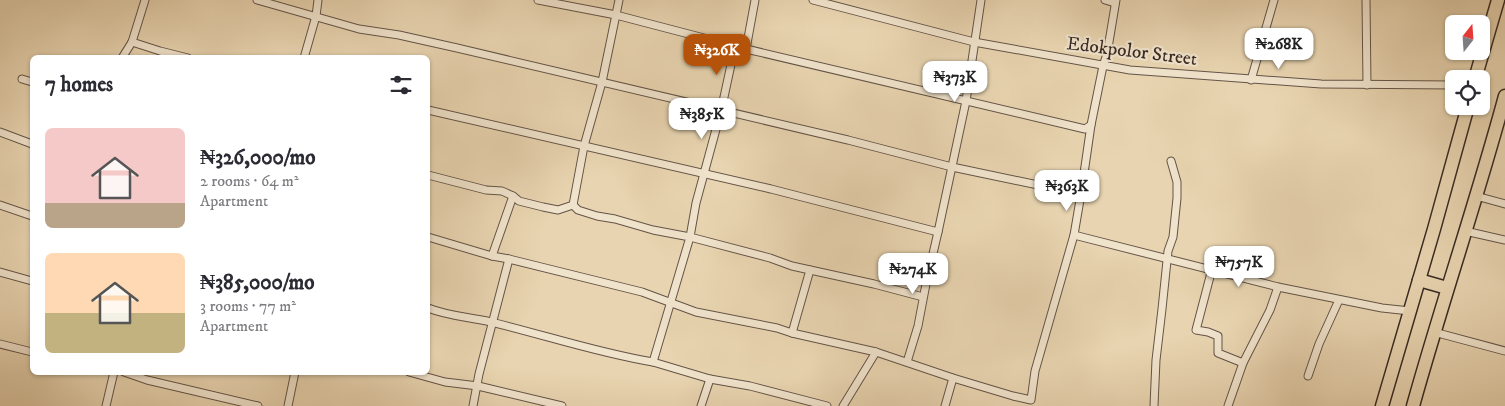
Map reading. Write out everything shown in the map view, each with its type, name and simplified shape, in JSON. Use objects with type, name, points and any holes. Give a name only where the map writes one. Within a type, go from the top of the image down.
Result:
[{"type":"highway","points":[[1478,70],[1498,0]]},
{"type":"highway","points":[[1413,406],[1447,288],[1502,121],[1505,96]]},
{"type":"highway","points":[[1382,406],[1465,115]]},
{"type":"highway","points":[[1419,280],[1447,288]]},
{"type":"street","points":[[124,55],[132,42],[145,0]]},
{"type":"street","points":[[257,0],[359,29],[408,37],[848,140],[952,167],[1081,194]]},
{"type":"street","points":[[305,55],[316,16],[318,0]]},
{"type":"street","points":[[538,0],[616,15],[746,49],[1085,129],[1091,125]]},
{"type":"street","points":[[573,205],[584,146],[602,82],[619,0]]},
{"type":"street","points":[[746,49],[755,0]]},
{"type":"street","name":"Edokpolor Street","points":[[813,0],[974,42],[1130,70],[1321,84],[1445,85]]},
{"type":"street","points":[[907,362],[918,326],[966,102],[981,0]]},
{"type":"street","points":[[430,238],[492,256],[634,290],[696,312],[776,328],[876,352],[1031,403],[1036,371],[1074,235],[1091,125],[1107,54],[1115,2],[1105,0]]},
{"type":"street","points":[[1251,80],[1274,0]]},
{"type":"street","points":[[1366,0],[1367,85]]},
{"type":"street","points":[[132,42],[176,55]]},
{"type":"street","points":[[653,362],[690,237],[696,203],[722,111],[735,46]]},
{"type":"street","points":[[22,79],[30,81]]},
{"type":"street","points":[[430,110],[771,189],[938,232]]},
{"type":"street","points":[[0,132],[30,143]]},
{"type":"street","points":[[1154,406],[1156,360],[1168,251],[1173,237],[1177,198],[1177,182],[1171,161]]},
{"type":"street","points":[[430,176],[486,190],[502,192],[513,196],[519,201],[558,210],[573,205]]},
{"type":"street","points":[[492,256],[513,196]]},
{"type":"street","points":[[1476,196],[1505,204]]},
{"type":"street","points":[[0,205],[30,215]]},
{"type":"street","points":[[573,205],[578,210],[597,216],[690,237],[770,258],[792,266],[923,297]]},
{"type":"street","points":[[1466,231],[1505,240]]},
{"type":"street","points":[[1074,235],[1278,287],[1382,308],[1410,311]]},
{"type":"street","points":[[473,406],[479,374],[509,259]]},
{"type":"street","points":[[1212,269],[1196,330],[1218,336],[1218,353],[1243,363]]},
{"type":"street","points":[[792,333],[810,270]]},
{"type":"street","points":[[0,272],[30,280]]},
{"type":"street","points":[[1228,406],[1243,363],[1270,310],[1278,287]]},
{"type":"street","points":[[1308,376],[1319,344],[1339,300]]},
{"type":"street","points":[[430,309],[441,314],[493,323],[610,354],[653,362],[710,379],[750,386],[827,406]]},
{"type":"street","points":[[1434,332],[1505,351]]},
{"type":"street","points":[[0,344],[30,352]]},
{"type":"street","points":[[843,406],[876,352]]},
{"type":"street","points":[[106,406],[113,375]]},
{"type":"street","points":[[133,375],[258,406]]},
{"type":"street","points":[[288,406],[294,375]]},
{"type":"street","points":[[420,375],[445,382],[478,386],[562,406]]},
{"type":"street","points":[[945,406],[953,378]]},
{"type":"street","points":[[700,406],[710,379]]}]
